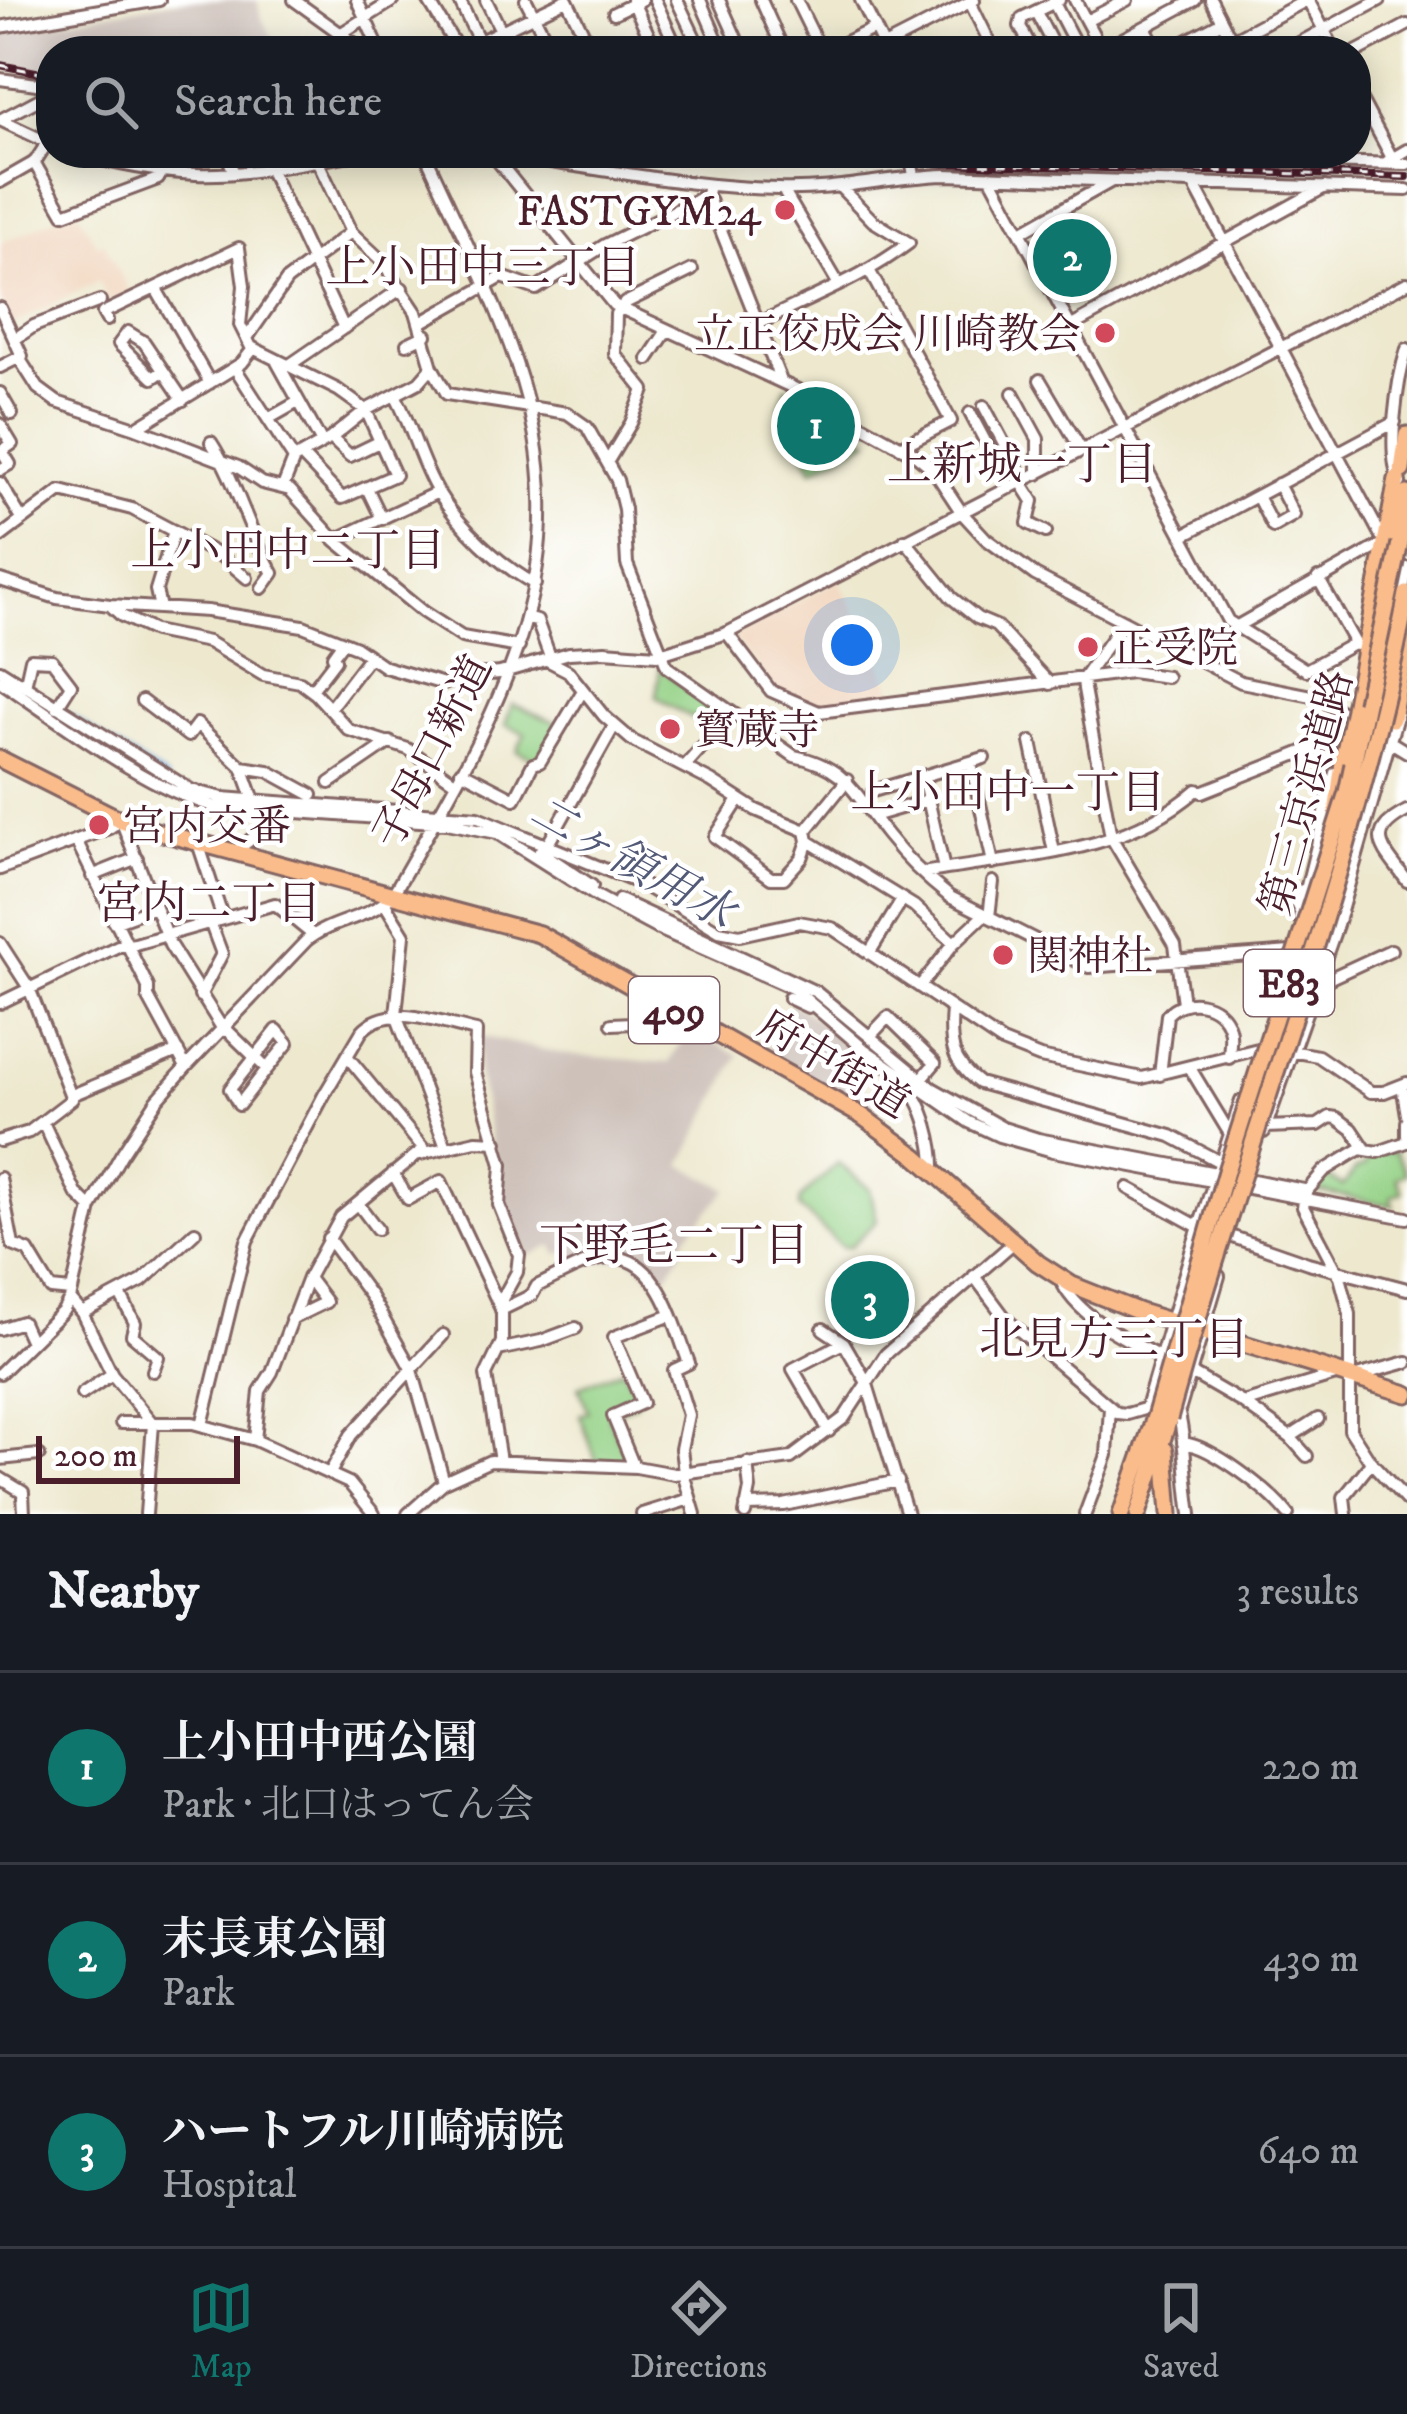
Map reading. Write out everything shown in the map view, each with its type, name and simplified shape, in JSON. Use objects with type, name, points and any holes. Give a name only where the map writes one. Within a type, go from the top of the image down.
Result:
[{"type":"highway","points":[[1332,847],[1360,651],[1401,485],[1401,429]]},
{"type":"highway","name":"第三京浜道路","points":[[1121,1514],[1166,1416],[1226,1172],[1332,847],[1378,659],[1401,485]]},
{"type":"highway","name":"第三京浜道路","points":[[1138,1514],[1240,1174],[1321,939],[1372,761],[1407,595]]},
{"type":"highway","points":[[1321,939],[1359,841],[1405,676],[1407,637]]},
{"type":"highway","name":"府中街道","points":[[0,759],[121,820],[388,900],[508,922],[539,934],[862,1116],[1060,1278],[1095,1296],[1407,1394]]},
{"type":"highway","points":[[1166,1416],[1170,1514]]},
{"type":"street","points":[[0,27],[112,4],[159,0]]},
{"type":"street","points":[[294,0],[343,36]]},
{"type":"street","points":[[357,0],[373,36]]},
{"type":"street","points":[[340,34],[394,0]]},
{"type":"street","points":[[428,0],[450,36]]},
{"type":"street","points":[[459,0],[477,36]]},
{"type":"street","points":[[486,0],[504,36]]},
{"type":"street","points":[[526,0],[544,36]]},
{"type":"street","points":[[495,36],[566,0],[584,36]]},
{"type":"street","points":[[655,0],[671,36]]},
{"type":"street","points":[[677,0],[694,36]]},
{"type":"street","points":[[700,0],[724,36]]},
{"type":"street","points":[[719,0],[730,36]]},
{"type":"street","points":[[760,0],[777,36]]},
{"type":"street","points":[[796,0],[816,36]]},
{"type":"street","points":[[861,0],[879,36]]},
{"type":"street","points":[[1075,0],[1094,36]]},
{"type":"street","points":[[1086,21],[1127,0]]},
{"type":"street","points":[[1128,36],[1195,0]]},
{"type":"street","points":[[1229,36],[1213,4],[1231,0]]},
{"type":"street","points":[[1249,36],[1308,0],[1327,36]]},
{"type":"street","points":[[1313,36],[1380,0]]},
{"type":"street","points":[[614,13],[635,1],[650,36]]},
{"type":"street","points":[[909,36],[972,1],[987,36]]},
{"type":"street","points":[[1025,36],[1022,19],[1056,1],[1071,36]]},
{"type":"street","points":[[1036,12],[1048,36]]},
{"type":"street","points":[[1195,36],[1222,22]]},
{"type":"street","points":[[1371,44],[1407,25]]},
{"type":"street","points":[[1145,27],[1150,36]]},
{"type":"street","points":[[858,36],[875,28]]},
{"type":"street","points":[[0,79],[36,87]]},
{"type":"street","points":[[0,120],[36,99]]},
{"type":"street","points":[[0,120],[36,138]]},
{"type":"street","points":[[1371,122],[1389,161]]},
{"type":"street","points":[[1389,161],[1407,150]]},
{"type":"street","points":[[0,182],[36,160]]},
{"type":"street","points":[[1371,161],[1407,164]]},
{"type":"street","points":[[34,162],[36,165]]},
{"type":"street","points":[[37,168],[64,214],[158,179],[163,170]]},
{"type":"street","points":[[153,168],[234,173],[262,168]]},
{"type":"street","points":[[232,168],[234,173]]},
{"type":"street","points":[[268,168],[344,328]]},
{"type":"street","points":[[322,168],[351,232],[403,288],[424,329],[432,367],[450,396],[528,404],[574,415],[587,427],[622,494],[630,574],[667,667],[794,756],[847,780],[923,873],[950,897],[1089,968],[1291,952]]},
{"type":"street","name":"子母口新道","points":[[388,900],[514,665],[535,584],[541,525],[528,404],[516,363],[432,168]]},
{"type":"street","points":[[505,168],[619,308],[781,381],[900,447],[933,469],[962,513],[1011,560],[1241,682],[1301,691],[1347,713],[1407,752]]},
{"type":"street","points":[[576,168],[708,190],[842,189],[914,176],[1407,190]]},
{"type":"street","points":[[913,168],[914,176]]},
{"type":"street","points":[[991,176],[1228,622],[1306,670],[1360,651]]},
{"type":"street","points":[[1022,232],[1113,180]]},
{"type":"street","points":[[1193,183],[1380,541]]},
{"type":"street","points":[[1070,327],[1325,187]]},
{"type":"street","points":[[782,190],[838,283],[844,285],[909,243],[873,220],[842,189]]},
{"type":"street","points":[[407,344],[484,286],[502,277],[536,289],[708,190]]},
{"type":"street","points":[[708,190],[781,381]]},
{"type":"street","points":[[136,428],[235,368],[287,280],[351,232]]},
{"type":"street","points":[[107,320],[103,313],[239,248],[244,286],[240,325],[250,343],[366,410],[395,475],[342,498],[298,457],[235,368]]},
{"type":"street","points":[[608,461],[632,423],[644,390],[615,354],[619,308],[692,270]]},
{"type":"street","points":[[870,272],[951,421],[900,447]]},
{"type":"street","points":[[760,323],[838,283]]},
{"type":"street","points":[[0,580],[57,598],[207,610],[303,626],[343,642],[385,668],[444,684],[547,657],[604,651],[651,656],[727,633],[1407,284]]},
{"type":"street","points":[[288,366],[403,288]]},
{"type":"street","points":[[156,289],[210,383]]},
{"type":"street","points":[[15,339],[34,326],[100,301]]},
{"type":"street","points":[[0,308],[38,388],[57,402],[136,428],[262,483],[283,487],[391,588],[462,638],[519,647]]},
{"type":"street","points":[[648,359],[666,332]]},
{"type":"street","points":[[1182,536],[1336,453],[1401,429],[1396,390],[1407,349]]},
{"type":"street","points":[[0,368],[24,354]]},
{"type":"street","points":[[275,360],[327,441],[350,456],[379,442]]},
{"type":"street","points":[[283,487],[298,457],[366,410],[418,382],[432,367]]},
{"type":"street","points":[[163,371],[183,400]]},
{"type":"street","points":[[1040,380],[1082,451]]},
{"type":"street","points":[[0,393],[12,414]]},
{"type":"street","points":[[1012,393],[1038,439],[1038,474]]},
{"type":"street","points":[[394,395],[438,492],[479,539],[535,584]]},
{"type":"street","points":[[268,419],[298,402]]},
{"type":"street","points":[[984,406],[1018,484]]},
{"type":"street","points":[[970,413],[1033,501],[1028,523],[1046,532]]},
{"type":"street","points":[[0,424],[12,444],[2,451],[10,464],[0,470]]},
{"type":"street","points":[[211,442],[273,573],[262,588]]},
{"type":"street","points":[[0,483],[22,519]]},
{"type":"street","points":[[1257,496],[1273,526],[1294,515],[1278,484]]},
{"type":"street","points":[[1182,1368],[1187,1326],[1239,1184],[1295,990],[1380,541],[1401,485]]},
{"type":"street","points":[[1371,728],[1401,485]]},
{"type":"street","points":[[367,488],[382,519]]},
{"type":"street","points":[[0,537],[58,490],[132,509],[221,556],[248,578]]},
{"type":"street","points":[[335,540],[438,492]]},
{"type":"street","points":[[160,608],[157,590],[174,531]]},
{"type":"street","points":[[905,540],[952,598],[996,626],[1050,684]]},
{"type":"street","points":[[1239,625],[1380,541]]},
{"type":"street","points":[[1191,1514],[1183,1443],[1166,1416],[1160,1357],[1187,1326],[1230,1236],[1239,1184],[1266,1127],[1292,1052],[1295,990],[1291,952],[1300,914],[1317,886],[1371,728],[1407,568]]},
{"type":"street","points":[[1318,578],[1360,651]]},
{"type":"street","points":[[110,605],[154,631],[208,642],[263,675],[299,682],[331,707],[349,730],[390,742],[458,777],[515,799],[532,764],[540,761],[582,692]]},
{"type":"street","points":[[527,620],[537,621],[547,657],[568,671],[614,726],[645,748],[807,836],[914,906],[955,943]]},
{"type":"street","points":[[1124,621],[1084,679],[1113,841],[1171,937],[1184,1003]]},
{"type":"street","points":[[727,633],[771,691],[819,712],[1131,672],[1167,676]]},
{"type":"street","points":[[312,690],[343,642]]},
{"type":"street","points":[[331,707],[369,657]]},
{"type":"street","points":[[25,686],[31,659],[54,661],[71,685],[57,707]]},
{"type":"street","points":[[0,670],[169,790],[291,809],[435,817],[497,833],[643,885],[719,931],[740,934],[799,922],[832,928],[1008,1045],[1040,1058],[1132,1077],[1190,1068],[1258,1046],[1318,1056],[1371,1093],[1405,1084],[1407,1139],[1378,1152],[1360,1149],[1324,1171],[1306,1194],[1304,1207],[1337,1270],[1350,1314],[1346,1375],[1350,1430],[1371,1463],[1407,1501]]},
{"type":"street","points":[[1317,979],[1391,741],[1405,676]]},
{"type":"street","points":[[0,682],[118,752]]},
{"type":"street","points":[[142,701],[188,736],[197,724],[242,767],[254,800]]},
{"type":"street","points":[[685,766],[731,715]]},
{"type":"street","points":[[1396,718],[1407,737]]},
{"type":"street","points":[[541,850],[614,726]]},
{"type":"street","points":[[923,873],[1113,841],[1168,812],[1197,790],[1202,792],[1343,736]]},
{"type":"street","points":[[330,783],[390,742]]},
{"type":"street","points":[[1031,742],[1054,852]]},
{"type":"street","points":[[873,791],[977,760],[993,862]]},
{"type":"street","points":[[242,767],[268,770],[312,795]]},
{"type":"street","points":[[923,777],[944,869]]},
{"type":"street","points":[[739,800],[715,837],[771,878],[784,878],[802,858],[807,836],[847,780]]},
{"type":"street","points":[[199,797],[254,800],[291,809]]},
{"type":"street","points":[[874,816],[928,800]]},
{"type":"street","points":[[234,852],[291,809]]},
{"type":"street","points":[[1407,811],[1383,824],[1380,832],[1384,847],[1407,881]]},
{"type":"street","points":[[0,869],[121,820],[166,934],[200,996],[225,1030],[268,1069]]},
{"type":"street","points":[[76,840],[148,987],[148,997],[186,1067]]},
{"type":"street","points":[[198,843],[223,950],[200,996]]},
{"type":"street","points":[[541,850],[602,892],[816,992],[917,1084],[934,1172]]},
{"type":"street","points":[[541,850],[656,928],[794,989],[864,1049],[969,1122],[1026,1142],[1217,1172]]},
{"type":"street","points":[[92,876],[137,858]]},
{"type":"street","points":[[920,986],[955,943],[986,916],[992,882]]},
{"type":"street","points":[[1317,886],[1346,894]]},
{"type":"street","points":[[3,1364],[63,1311],[91,1208],[157,1100],[313,935],[388,900],[404,935],[396,1016],[446,1147]]},
{"type":"street","points":[[870,952],[902,900]]},
{"type":"street","points":[[0,1003],[87,959],[275,904],[313,935]]},
{"type":"street","points":[[114,922],[155,907]]},
{"type":"street","points":[[0,943],[29,988],[72,1095]]},
{"type":"street","points":[[1166,1416],[1182,1368],[1198,1227],[1258,1046],[1295,990],[1391,950]]},
{"type":"street","points":[[789,998],[825,1019],[867,1058],[1028,1136],[1217,1172]]},
{"type":"street","points":[[1160,1075],[1167,1016],[1184,1003],[1204,1004],[1224,1019],[1229,1027],[1228,1058]]},
{"type":"street","points":[[952,1009],[951,1047],[964,1070],[980,1083],[1171,1136],[1239,1184],[1407,1215]]},
{"type":"street","points":[[612,1024],[676,1021],[681,1013]]},
{"type":"street","points":[[202,1425],[247,1241],[369,1022],[396,1016],[476,1031],[475,1072],[502,1166],[499,1205],[519,1255],[501,1310],[503,1334],[486,1376],[500,1461]]},
{"type":"street","points":[[866,1033],[888,1017],[934,1063],[917,1084]]},
{"type":"street","points":[[277,1030],[288,1043],[239,1105],[230,1089],[256,1057],[277,1030]]},
{"type":"street","points":[[0,1141],[43,1122],[72,1095],[178,1052]]},
{"type":"street","points":[[347,1056],[425,1151]]},
{"type":"street","points":[[1190,1068],[1230,1134]]},
{"type":"street","points":[[1266,1127],[1318,1125],[1337,1118],[1352,1129],[1366,1150]]},
{"type":"street","points":[[43,1122],[76,1193],[91,1208]]},
{"type":"street","points":[[254,1440],[260,1391],[272,1372],[308,1277],[341,1217],[425,1151],[497,1142]]},
{"type":"street","points":[[393,1173],[408,1199],[441,1181],[501,1310]]},
{"type":"street","points":[[0,1178],[13,1245],[28,1251],[51,1289],[71,1295],[112,1374],[153,1424],[146,1514]]},
{"type":"street","points":[[1129,1188],[1198,1227]]},
{"type":"street","points":[[359,1205],[377,1229]]},
{"type":"street","points":[[82,1313],[142,1281],[195,1232]]},
{"type":"street","points":[[1230,1236],[1407,1289]]},
{"type":"street","points":[[328,1238],[412,1370],[444,1482]]},
{"type":"street","points":[[408,1514],[444,1482],[490,1461],[683,1472],[791,1458],[844,1418],[886,1354],[1013,1243]]},
{"type":"street","points":[[501,1310],[532,1294],[537,1286],[585,1264],[616,1257],[644,1269],[689,1364],[674,1370],[688,1415],[681,1449],[695,1514]]},
{"type":"street","points":[[974,1276],[1006,1319],[1109,1407],[1126,1414],[1166,1416]]},
{"type":"street","points":[[290,1320],[326,1302],[308,1277]]},
{"type":"street","points":[[1060,1278],[1069,1295],[1096,1317],[1243,1403],[1290,1437],[1306,1456]]},
{"type":"street","points":[[120,1294],[135,1322],[132,1335],[158,1357],[153,1370]]},
{"type":"street","points":[[634,1467],[613,1416],[642,1403],[614,1337],[669,1316]]},
{"type":"street","points":[[0,1329],[22,1322],[31,1342]]},
{"type":"street","points":[[498,1350],[576,1328]]},
{"type":"street","points":[[824,1329],[843,1342],[866,1381],[907,1514]]},
{"type":"street","points":[[330,1473],[351,1435],[443,1335]]},
{"type":"street","points":[[829,1431],[793,1369],[843,1342]]},
{"type":"street","points":[[1243,1403],[1407,1362]]},
{"type":"street","points":[[82,1394],[112,1374]]},
{"type":"street","points":[[1085,1514],[1107,1455],[1109,1407]]},
{"type":"street","points":[[1290,1437],[1318,1418]]},
{"type":"street","points":[[121,1423],[202,1425],[254,1440],[350,1483],[374,1514]]},
{"type":"street","points":[[1183,1443],[1215,1456],[1285,1510]]},
{"type":"street","points":[[0,1459],[39,1455]]},
{"type":"street","points":[[747,1463],[746,1510],[898,1481]]},
{"type":"street","points":[[1346,1514],[1344,1497],[1371,1463]]},
{"type":"street","points":[[0,1478],[23,1492],[24,1514]]},
{"type":"street","points":[[642,1514],[689,1499]]},
{"type":"street","points":[[1270,1514],[1285,1510]]},
{"type":"shaded area","points":[[182,0],[257,0],[272,36],[36,36],[36,69],[0,63],[0,32]]},
{"type":"shaded area","points":[[78,212],[96,244],[104,243],[131,295],[112,306],[98,281],[12,325],[0,300],[0,244]]},
{"type":"shaded area","points":[[839,580],[898,699],[820,710],[781,696],[733,637]]},
{"type":"shaded area","points":[[791,1003],[863,1057],[849,1071],[881,1113],[877,1116],[765,1054]]},
{"type":"shaded area","points":[[689,1029],[739,1055],[682,1165],[728,1189],[685,1238],[667,1276],[658,1282],[628,1257],[569,1269],[569,1250],[558,1255],[553,1245],[526,1257],[503,1207],[478,1069],[480,1036],[564,1054],[669,1063]]},
{"type":"green space","points":[[1067,213],[1098,274],[1059,293],[1044,263],[1064,252],[1049,222]]},
{"type":"green space","points":[[786,387],[817,404],[814,412],[869,440],[813,469],[780,407]]},
{"type":"green space","points":[[660,668],[726,717],[713,731],[656,696]]},
{"type":"green space","points":[[512,704],[560,724],[539,760],[517,751],[525,733],[505,725]]},
{"type":"green space","points":[[1395,1151],[1406,1173],[1397,1178],[1403,1192],[1391,1197],[1394,1206],[1312,1190],[1326,1176],[1343,1186],[1355,1170],[1366,1165],[1365,1155]]},
{"type":"green space","points":[[838,1163],[870,1189],[877,1221],[849,1247],[842,1247],[799,1207],[800,1199]]},
{"type":"green space","points":[[623,1369],[637,1398],[635,1404],[608,1417],[629,1462],[597,1463],[580,1415],[588,1411],[579,1387]]},
{"type":"waterway","name":"二ヶ領用水","points":[[34,697],[163,781]]},
{"type":"waterway","name":"二ヶ領用水","points":[[507,831],[544,858]]},
{"type":"railway","points":[[0,65],[36,72]]},
{"type":"railway","points":[[1106,168],[1407,177]]},
{"type":"place","name":"FASTGYM24","points":[[785,210]]},
{"type":"place","name":"末長東公園","points":[[1072,258]]},
{"type":"place","name":"立正佼成会 川崎教会","points":[[1105,333]]},
{"type":"place","name":"上小田中西公園","points":[[816,426]]},
{"type":"place","name":"正受院","points":[[1088,647]]},
{"type":"place","name":"寳蔵寺","points":[[670,729]]},
{"type":"place","name":"宮内交番","points":[[99,825]]},
{"type":"place","name":"関神社","points":[[1003,955]]},
{"type":"place","name":"ハートフル川崎病院","points":[[870,1300]]},
{"type":"district","name":"上小田中三丁目","points":[[483,266]]},
{"type":"district","name":"上新城一丁目","points":[[1022,463]]},
{"type":"district","name":"上小田中二丁目","points":[[288,549]]},
{"type":"district","name":"上小田中一丁目","points":[[1008,791]]},
{"type":"district","name":"宮内二丁目","points":[[209,902]]},
{"type":"district","name":"下野毛二丁目","points":[[674,1244]]},
{"type":"district","name":"北見方三丁目","points":[[1114,1338]]}]
